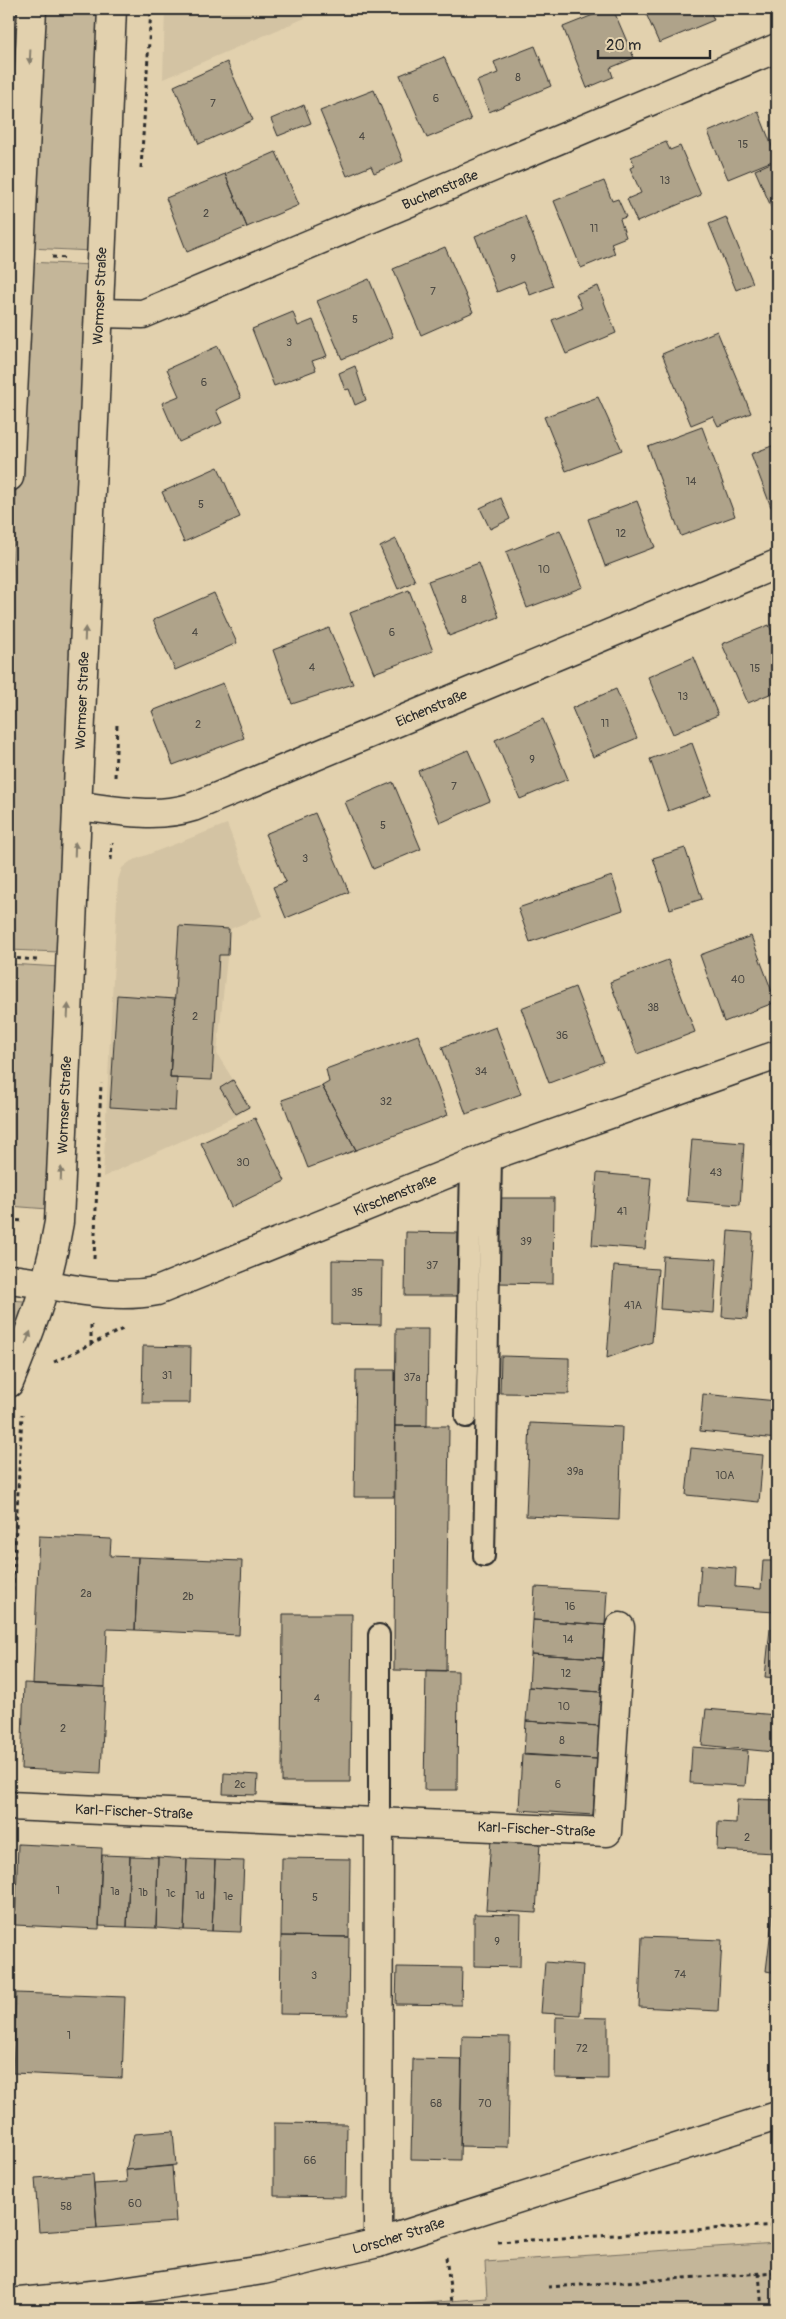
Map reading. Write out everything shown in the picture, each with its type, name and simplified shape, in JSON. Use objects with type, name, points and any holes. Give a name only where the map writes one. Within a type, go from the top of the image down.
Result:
[{"type":"street","points":[[9,477],[32,9]]},
{"type":"street","name":"Wormser Straße","points":[[16,1394],[21,1358],[46,1286],[59,1222],[112,9]]},
{"type":"street","name":"Buchenstraße","points":[[99,313],[143,314],[777,48]]},
{"type":"street","name":"Eichenstraße","points":[[77,806],[152,814],[174,813],[193,807],[777,564]]},
{"type":"street","name":"Kirschenstraße","points":[[9,1279],[114,1295],[136,1295],[157,1292],[481,1160],[777,1055]]},
{"type":"street","name":"Karl-Fischer-Straße","points":[[9,1806],[379,1820],[607,1832],[620,1627]]},
{"type":"street","points":[[378,2243],[379,1820]]},
{"type":"street","name":"Lorscher Straße","points":[[9,2303],[102,2302],[263,2270],[378,2243],[777,2116]]},
{"type":"lane","points":[[466,1417],[481,1160]]},
{"type":"lane","points":[[481,1160],[484,1556]]},
{"type":"lane","points":[[379,1635],[379,1820]]},
{"type":"path","points":[[93,1262],[97,1191]]},
{"type":"path","points":[[49,1364],[130,1326],[157,1292]]},
{"type":"path","points":[[9,1663],[16,1394]]},
{"type":"path","points":[[440,2224],[453,2310]]},
{"type":"path","points":[[493,2242],[777,2225]]},
{"type":"path","points":[[548,2287],[777,2272]]},
{"type":"path","points":[[759,2274],[762,2310]]},
{"type":"shaded area","points":[[41,9],[105,9],[92,251],[29,248]]},
{"type":"shaded area","points":[[165,9],[326,9],[163,79]]},
{"type":"shaded area","points":[[27,262],[93,265],[59,952],[9,950],[9,639]]},
{"type":"shaded area","points":[[227,824],[262,916],[230,929],[217,1054],[250,1107],[236,1116],[103,1177],[118,880],[122,868],[131,861]]},
{"type":"shaded area","points":[[9,964],[60,967],[48,1209],[9,1206]]},
{"type":"shaded area","points":[[9,1300],[24,1301],[28,1310],[18,1338],[9,1338]]},
{"type":"shaded area","points":[[777,2243],[777,2310],[341,2310],[487,2298],[485,2262]]},
{"type":"building","points":[[608,9],[613,9],[634,58],[610,68],[613,77],[587,88],[563,27]]},
{"type":"building","points":[[644,9],[709,9],[714,20],[659,43]]},
{"type":"building","points":[[535,46],[551,86],[489,112],[477,81],[498,73],[494,62]]},
{"type":"building","points":[[444,57],[471,120],[427,138],[400,75]]},
{"type":"building","points":[[227,62],[253,120],[199,144],[174,86]]},
{"type":"building","points":[[374,90],[403,161],[374,173],[371,166],[347,176],[320,111]]},
{"type":"building","points":[[304,105],[311,123],[278,136],[271,119]]},
{"type":"building","points":[[758,111],[777,159],[728,179],[708,132]]},
{"type":"building","points":[[666,142],[670,150],[680,146],[701,195],[637,222],[627,199],[641,193],[630,168],[635,166],[631,157]]},
{"type":"building","points":[[276,152],[299,205],[247,227],[225,174]]},
{"type":"building","points":[[777,160],[777,217],[776,218],[755,170]]},
{"type":"building","points":[[225,174],[247,227],[187,252],[166,198]]},
{"type":"building","points":[[604,181],[612,201],[618,199],[626,217],[620,219],[626,237],[611,243],[615,254],[581,268],[554,201]]},
{"type":"building","points":[[525,216],[553,286],[530,295],[524,281],[497,292],[475,236]]},
{"type":"building","points":[[726,217],[753,283],[736,290],[709,224]]},
{"type":"building","points":[[445,247],[473,312],[421,335],[393,269]]},
{"type":"building","points":[[369,279],[393,337],[342,359],[317,301]]},
{"type":"building","points":[[598,286],[616,333],[566,354],[552,320],[582,308],[576,294]]},
{"type":"building","points":[[293,312],[298,326],[313,320],[327,356],[312,361],[316,370],[274,386],[252,329]]},
{"type":"building","points":[[717,331],[751,413],[718,426],[713,416],[691,425],[662,354]]},
{"type":"building","points":[[218,346],[241,398],[216,410],[222,423],[179,442],[162,403],[179,396],[167,369]]},
{"type":"building","points":[[355,366],[366,400],[355,405],[349,389],[345,390],[339,373]]},
{"type":"building","points":[[598,397],[622,450],[566,471],[544,417]]},
{"type":"building","points":[[702,427],[735,516],[681,536],[648,447]]},
{"type":"building","points":[[777,444],[777,505],[771,507],[751,454]]},
{"type":"building","points":[[218,467],[240,517],[184,542],[162,492]]},
{"type":"building","points":[[501,498],[510,519],[490,529],[480,508]]},
{"type":"building","points":[[637,501],[655,547],[605,566],[588,519]]},
{"type":"building","points":[[560,530],[583,587],[527,608],[506,552]]},
{"type":"building","points":[[396,539],[415,581],[398,589],[380,547]]},
{"type":"building","points":[[479,563],[499,617],[449,636],[428,581]]},
{"type":"building","points":[[409,590],[433,651],[374,673],[350,613]]},
{"type":"building","points":[[214,593],[237,643],[175,670],[153,620]]},
{"type":"building","points":[[769,625],[777,643],[777,691],[748,703],[722,644]]},
{"type":"building","points":[[329,628],[353,684],[292,704],[273,650]]},
{"type":"building","points":[[694,657],[718,715],[673,734],[648,677]]},
{"type":"building","points":[[223,683],[244,738],[173,765],[152,711]]},
{"type":"building","points":[[616,689],[637,738],[593,757],[572,708]]},
{"type":"building","points":[[543,719],[568,779],[520,799],[495,740]]},
{"type":"building","points":[[692,743],[711,795],[668,811],[650,759]]},
{"type":"building","points":[[468,750],[490,801],[440,823],[418,771]]},
{"type":"building","points":[[393,782],[421,849],[373,869],[345,802]]},
{"type":"building","points":[[315,813],[349,892],[286,918],[273,887],[286,882],[265,834]]},
{"type":"building","points":[[685,848],[702,899],[670,909],[653,858]]},
{"type":"building","points":[[612,876],[623,910],[530,942],[518,908]]},
{"type":"building","points":[[179,926],[229,929],[228,955],[219,955],[212,1080],[170,1078]]},
{"type":"building","points":[[751,936],[776,1002],[724,1022],[700,955]]},
{"type":"building","points":[[668,960],[695,1032],[637,1054],[610,982]]},
{"type":"building","points":[[575,987],[604,1062],[549,1083],[521,1008]]},
{"type":"building","points":[[117,995],[175,999],[170,1078],[177,1078],[175,1111],[110,1107]]},
{"type":"building","points":[[496,1027],[521,1094],[466,1114],[442,1047]]},
{"type":"building","points":[[418,1035],[448,1115],[356,1150],[322,1086],[329,1082],[326,1069]]},
{"type":"building","points":[[233,1080],[249,1107],[236,1114],[220,1088]]},
{"type":"building","points":[[322,1086],[356,1150],[308,1168],[282,1100]]},
{"type":"building","points":[[255,1118],[285,1181],[231,1207],[201,1143]]},
{"type":"building","points":[[692,1139],[744,1143],[740,1205],[687,1201]]},
{"type":"building","points":[[597,1173],[651,1178],[645,1249],[592,1245]]},
{"type":"building","points":[[498,1198],[554,1198],[553,1284],[497,1283]]},
{"type":"building","points":[[728,1231],[753,1233],[747,1319],[722,1317]]},
{"type":"building","points":[[406,1232],[458,1233],[457,1296],[405,1296]]},
{"type":"building","points":[[663,1256],[717,1259],[714,1313],[660,1309]]},
{"type":"building","points":[[332,1260],[382,1261],[381,1325],[332,1324]]},
{"type":"building","points":[[614,1266],[658,1269],[652,1342],[607,1358]]},
{"type":"building","points":[[396,1329],[428,1329],[427,1426],[395,1426]]},
{"type":"building","points":[[143,1346],[191,1347],[190,1403],[142,1403]]},
{"type":"building","points":[[501,1356],[569,1358],[569,1394],[500,1393]]},
{"type":"building","points":[[356,1370],[395,1370],[394,1497],[354,1497]]},
{"type":"building","points":[[703,1394],[777,1401],[777,1439],[700,1431]]},
{"type":"building","points":[[530,1423],[622,1427],[619,1520],[526,1516]]},
{"type":"building","points":[[395,1426],[449,1426],[446,1671],[394,1670]]},
{"type":"building","points":[[691,1448],[763,1455],[759,1502],[686,1495]]},
{"type":"building","points":[[39,1536],[111,1539],[110,1556],[138,1557],[135,1630],[107,1629],[105,1687],[33,1684]]},
{"type":"building","points":[[138,1557],[242,1561],[239,1635],[135,1630]]},
{"type":"building","points":[[763,1561],[777,1561],[775,1612],[698,1607],[701,1565],[736,1568],[735,1587],[761,1589]]},
{"type":"building","points":[[535,1587],[607,1591],[605,1625],[533,1620]]},
{"type":"building","points":[[283,1614],[352,1614],[350,1782],[282,1782]]},
{"type":"building","points":[[533,1620],[605,1625],[603,1658],[531,1654]]},
{"type":"building","points":[[770,1629],[777,1629],[777,1678],[765,1677]]},
{"type":"building","points":[[531,1654],[603,1658],[601,1692],[529,1687]]},
{"type":"building","points":[[426,1670],[458,1671],[457,1790],[424,1790]]},
{"type":"building","points":[[24,1683],[105,1687],[101,1773],[21,1769]]},
{"type":"building","points":[[529,1687],[601,1692],[599,1726],[526,1721]]},
{"type":"building","points":[[706,1709],[776,1715],[773,1752],[702,1745]]},
{"type":"building","points":[[526,1721],[599,1726],[597,1759],[524,1755]]},
{"type":"building","points":[[692,1747],[748,1751],[745,1786],[690,1783]]},
{"type":"building","points":[[522,1754],[597,1759],[593,1815],[519,1810]]},
{"type":"building","points":[[224,1773],[258,1775],[257,1795],[223,1794]]},
{"type":"building","points":[[737,1799],[777,1800],[777,1866],[774,1866],[775,1853],[717,1850],[718,1822],[736,1823]]},
{"type":"building","points":[[491,1839],[540,1842],[536,1913],[486,1910]]},
{"type":"building","points":[[18,1844],[102,1848],[99,1929],[15,1925]]},
{"type":"building","points":[[102,1855],[130,1856],[127,1927],[99,1926]]},
{"type":"building","points":[[130,1856],[158,1857],[156,1928],[127,1927]]},
{"type":"building","points":[[158,1857],[187,1859],[184,1930],[156,1928]]},
{"type":"building","points":[[282,1858],[350,1859],[349,1937],[281,1936]]},
{"type":"building","points":[[187,1859],[215,1860],[212,1931],[184,1930]]},
{"type":"building","points":[[215,1860],[244,1861],[241,1932],[212,1931]]},
{"type":"building","points":[[777,1879],[777,1973],[766,1971]]},
{"type":"building","points":[[474,1914],[521,1915],[520,1967],[474,1966]]},
{"type":"building","points":[[281,1936],[349,1937],[348,2015],[280,2014]]},
{"type":"building","points":[[642,1937],[722,1940],[718,2011],[639,2007]]},
{"type":"building","points":[[545,1962],[583,1965],[580,2015],[541,2013]]},
{"type":"building","points":[[397,1967],[462,1968],[461,2005],[396,2004]]},
{"type":"building","points":[[16,1993],[125,1997],[122,2078],[13,2073]]},
{"type":"building","points":[[556,2017],[608,2018],[608,2079],[555,2078]]},
{"type":"building","points":[[462,2036],[510,2037],[508,2147],[460,2146]]},
{"type":"building","points":[[413,2059],[462,2060],[460,2160],[411,2159]]},
{"type":"building","points":[[274,2123],[347,2124],[346,2197],[274,2196]]},
{"type":"building","points":[[173,2131],[176,2165],[126,2170],[134,2134]]},
{"type":"building","points":[[172,2166],[176,2222],[97,2228],[94,2184],[127,2182],[126,2170]]},
{"type":"building","points":[[93,2174],[97,2228],[39,2232],[35,2178]]}]
